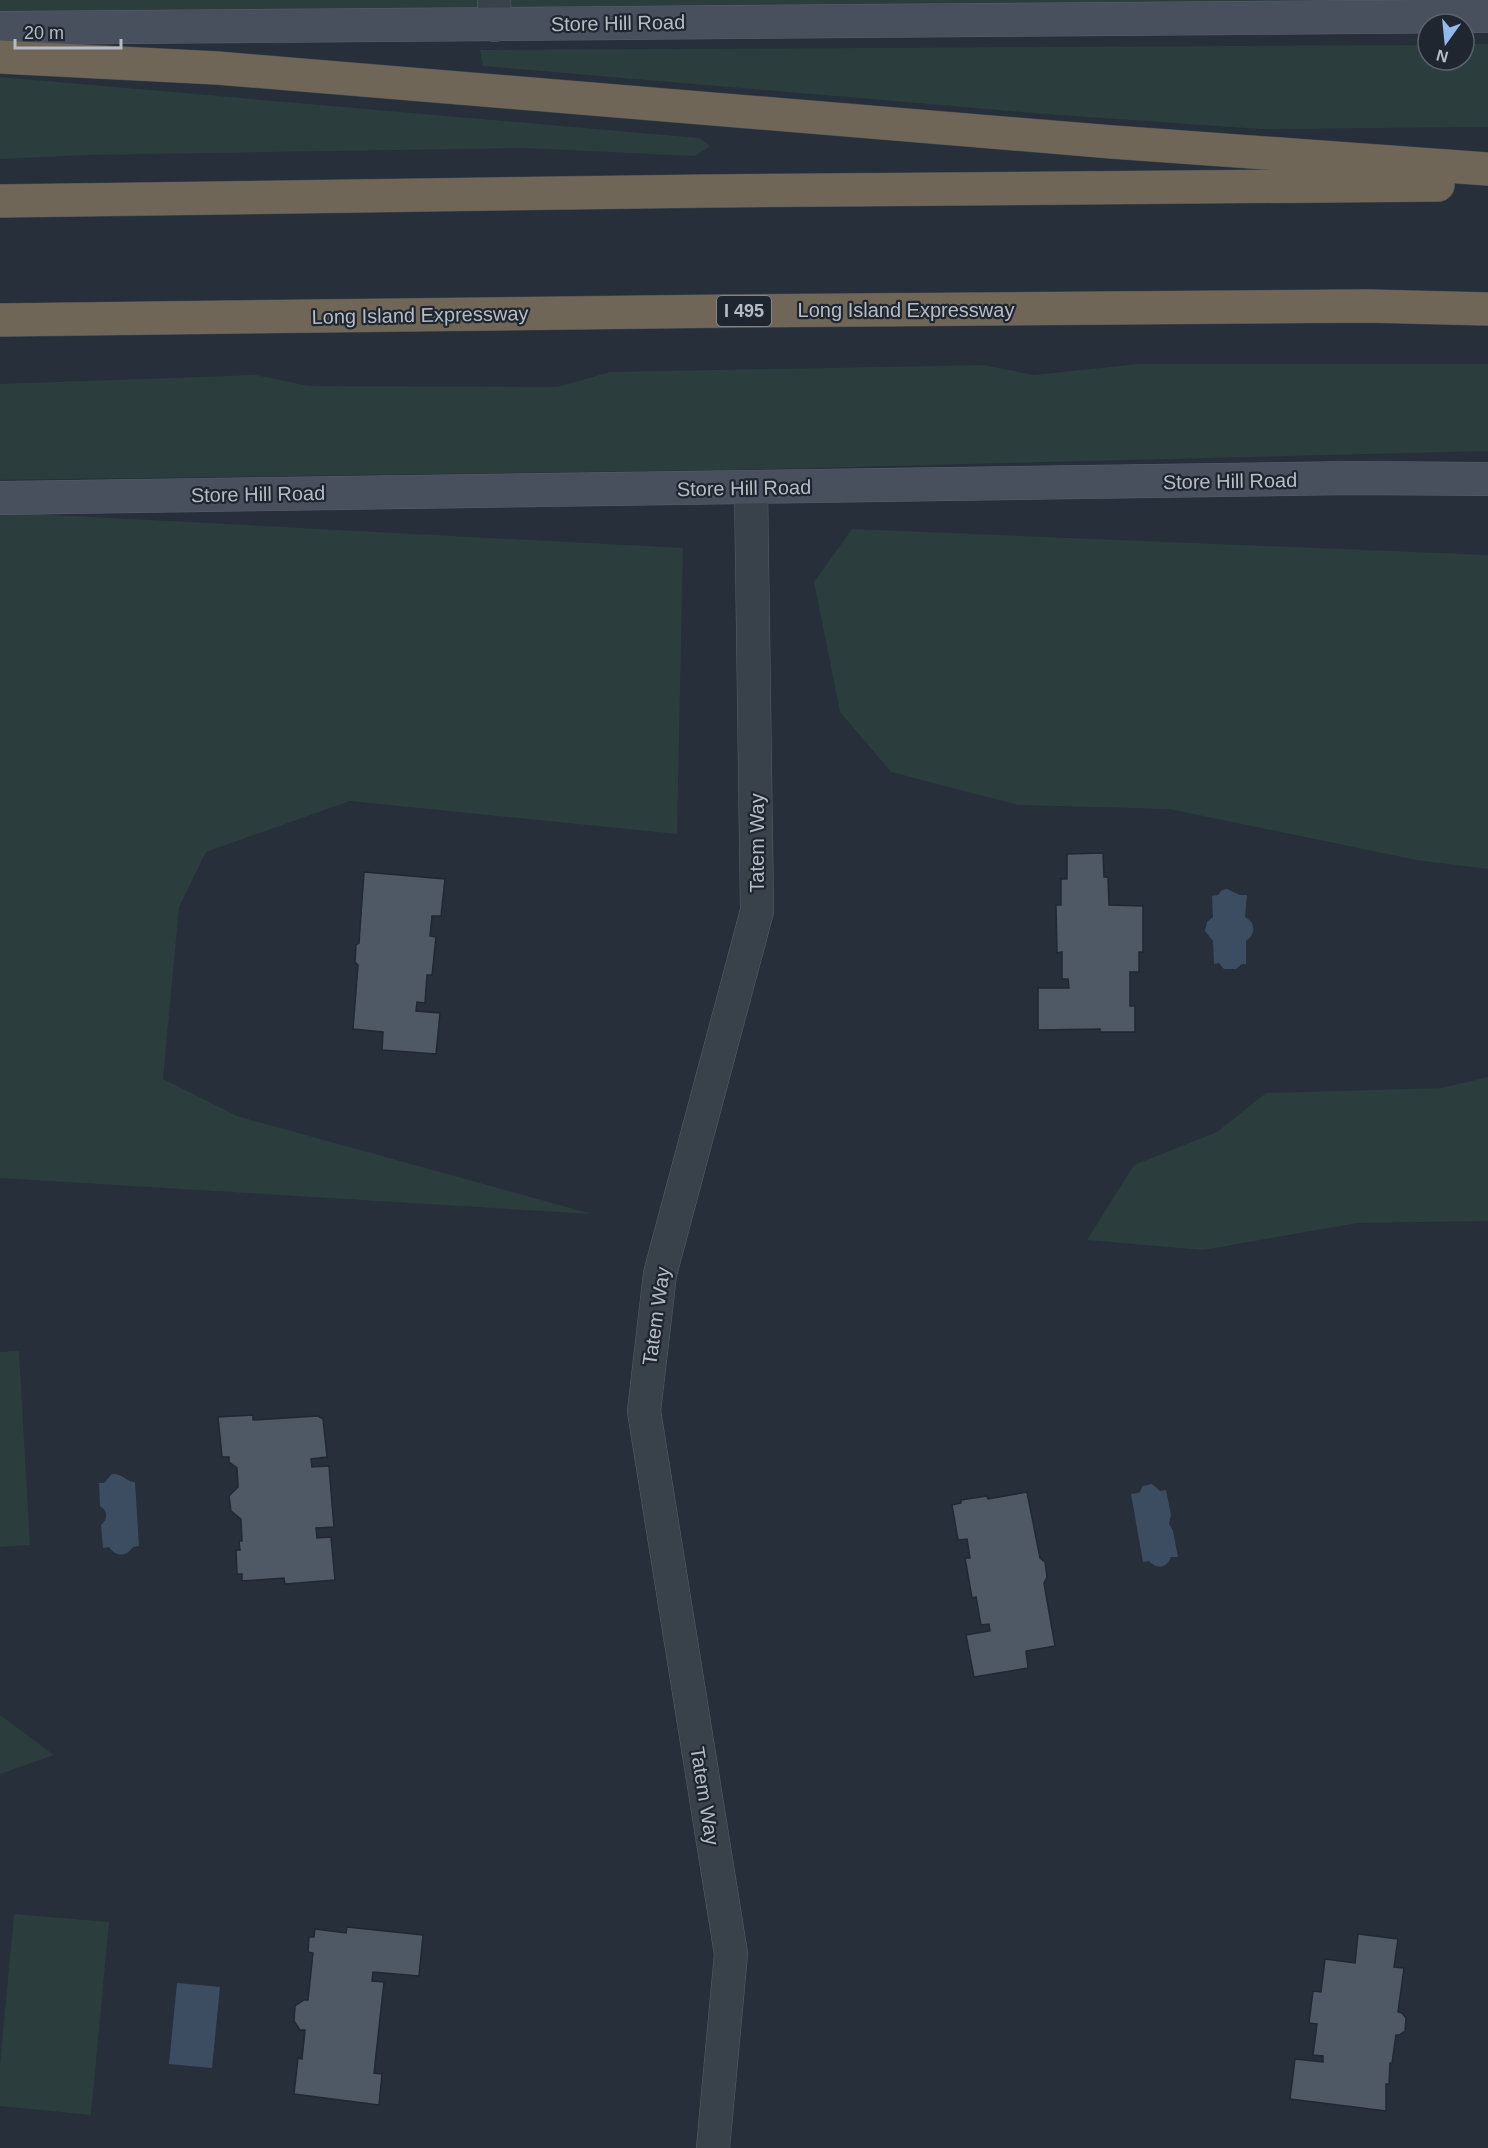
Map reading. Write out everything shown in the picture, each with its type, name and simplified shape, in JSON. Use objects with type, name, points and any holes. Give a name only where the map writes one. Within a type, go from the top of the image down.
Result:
[{"type":"highway","points":[[0,57],[217,68],[1100,141],[1488,169]]},
{"type":"highway","points":[[0,201],[734,191],[1488,186]]},
{"type":"highway","name":"Long Island Expressway","points":[[0,320],[742,311],[1344,307],[1488,309]]},
{"type":"main road","name":"Store Hill Road","points":[[0,28],[494,12],[1488,16]]},
{"type":"main road","name":"Store Hill Road","points":[[0,498],[1353,478],[1488,479]]},
{"type":"street","name":"Tatem Way","points":[[713,2148],[731,1954],[644,1411],[660,1274],[757,911],[751,488]]},
{"type":"shaded area","points":[[0,0],[1488,0],[0,28]]},
{"type":"shaded area","points":[[1476,44],[1488,44],[1488,127],[1259,129],[1045,114],[483,66],[480,50],[1416,45],[1416,72],[1476,72]]},
{"type":"shaded area","points":[[0,77],[699,138],[710,146],[695,156],[523,148],[87,155],[0,159]]},
{"type":"shaded area","points":[[1138,364],[1488,364],[1488,451],[728,470],[0,480],[0,384],[256,375],[309,386],[557,387],[610,372],[983,365],[1034,375]]},
{"type":"shaded area","points":[[0,512],[683,548],[677,834],[350,801],[206,852],[179,907],[163,1079],[237,1116],[592,1214],[0,1178]]},
{"type":"shaded area","points":[[852,529],[1488,555],[1488,869],[1416,860],[1169,809],[1018,805],[891,772],[840,712],[814,582]]},
{"type":"shaded area","points":[[1488,1077],[1488,1221],[1357,1223],[1203,1250],[1087,1240],[1134,1165],[1217,1132],[1266,1093],[1441,1088]]},
{"type":"shaded area","points":[[19,1351],[30,1545],[0,1547],[0,1352]]},
{"type":"shaded area","points":[[0,1715],[54,1755],[0,1774]]},
{"type":"shaded area","points":[[14,1914],[109,1922],[91,2115],[0,2106],[0,2065]]},
{"type":"water","points":[[1227,889],[1240,895],[1247,895],[1245,917],[1253,925],[1252,935],[1246,941],[1246,964],[1236,969],[1224,969],[1219,963],[1214,964],[1213,941],[1205,931],[1207,922],[1213,917],[1212,896]]},
{"type":"water","points":[[112,1474],[135,1482],[139,1546],[133,1547],[124,1554],[115,1553],[109,1547],[103,1548],[101,1525],[106,1515],[105,1510],[100,1506],[99,1483],[104,1483]]},
{"type":"water","points":[[1152,1484],[1160,1491],[1166,1490],[1171,1515],[1169,1524],[1173,1531],[1178,1557],[1171,1557],[1167,1564],[1158,1567],[1149,1561],[1143,1562],[1131,1494],[1139,1493],[1143,1486]]},
{"type":"water","points":[[177,1983],[220,1987],[212,2068],[169,2064]]},
{"type":"building","points":[[1103,853],[1104,877],[1108,877],[1109,905],[1143,906],[1143,952],[1139,952],[1139,972],[1130,972],[1130,1006],[1135,1006],[1135,1032],[1100,1032],[1100,1029],[1038,1030],[1038,988],[1069,988],[1068,979],[1062,979],[1062,952],[1057,953],[1056,905],[1061,905],[1061,879],[1067,879],[1067,854]]},
{"type":"building","points":[[364,872],[445,879],[441,916],[432,916],[430,936],[436,937],[432,975],[427,975],[425,1003],[417,1002],[416,1011],[440,1013],[436,1054],[382,1050],[383,1032],[353,1029],[358,965],[355,962],[356,945],[359,943]]},
{"type":"building","points":[[253,1415],[253,1420],[318,1416],[323,1419],[327,1457],[311,1459],[312,1467],[329,1466],[334,1527],[316,1528],[317,1538],[331,1537],[335,1580],[285,1584],[284,1578],[242,1581],[242,1574],[237,1574],[236,1550],[240,1550],[239,1541],[242,1541],[241,1519],[231,1511],[229,1496],[238,1487],[237,1468],[229,1462],[229,1457],[222,1457],[218,1417]]},
{"type":"building","points":[[1027,1492],[1040,1558],[1045,1562],[1047,1577],[1044,1583],[1055,1646],[1026,1651],[1028,1668],[974,1677],[966,1635],[990,1631],[989,1624],[981,1625],[976,1597],[972,1598],[965,1558],[970,1558],[967,1539],[958,1540],[952,1505],[961,1503],[961,1500],[987,1496],[988,1499]]},
{"type":"building","points":[[347,1927],[423,1935],[419,1976],[373,1972],[372,1981],[384,1982],[374,2073],[382,2074],[379,2105],[294,2094],[298,2058],[302,2059],[305,2030],[300,2030],[294,2021],[295,2006],[308,2000],[313,1953],[308,1952],[309,1937],[314,1937],[315,1929],[346,1933]]},
{"type":"building","points":[[1358,1934],[1398,1939],[1394,1967],[1404,1968],[1398,2012],[1406,2018],[1405,2031],[1396,2035],[1392,2063],[1390,2063],[1389,2084],[1386,2084],[1386,2111],[1290,2099],[1295,2059],[1323,2062],[1323,2056],[1313,2055],[1317,2024],[1309,2023],[1313,1991],[1321,1992],[1325,1959],[1355,1963]]}]
